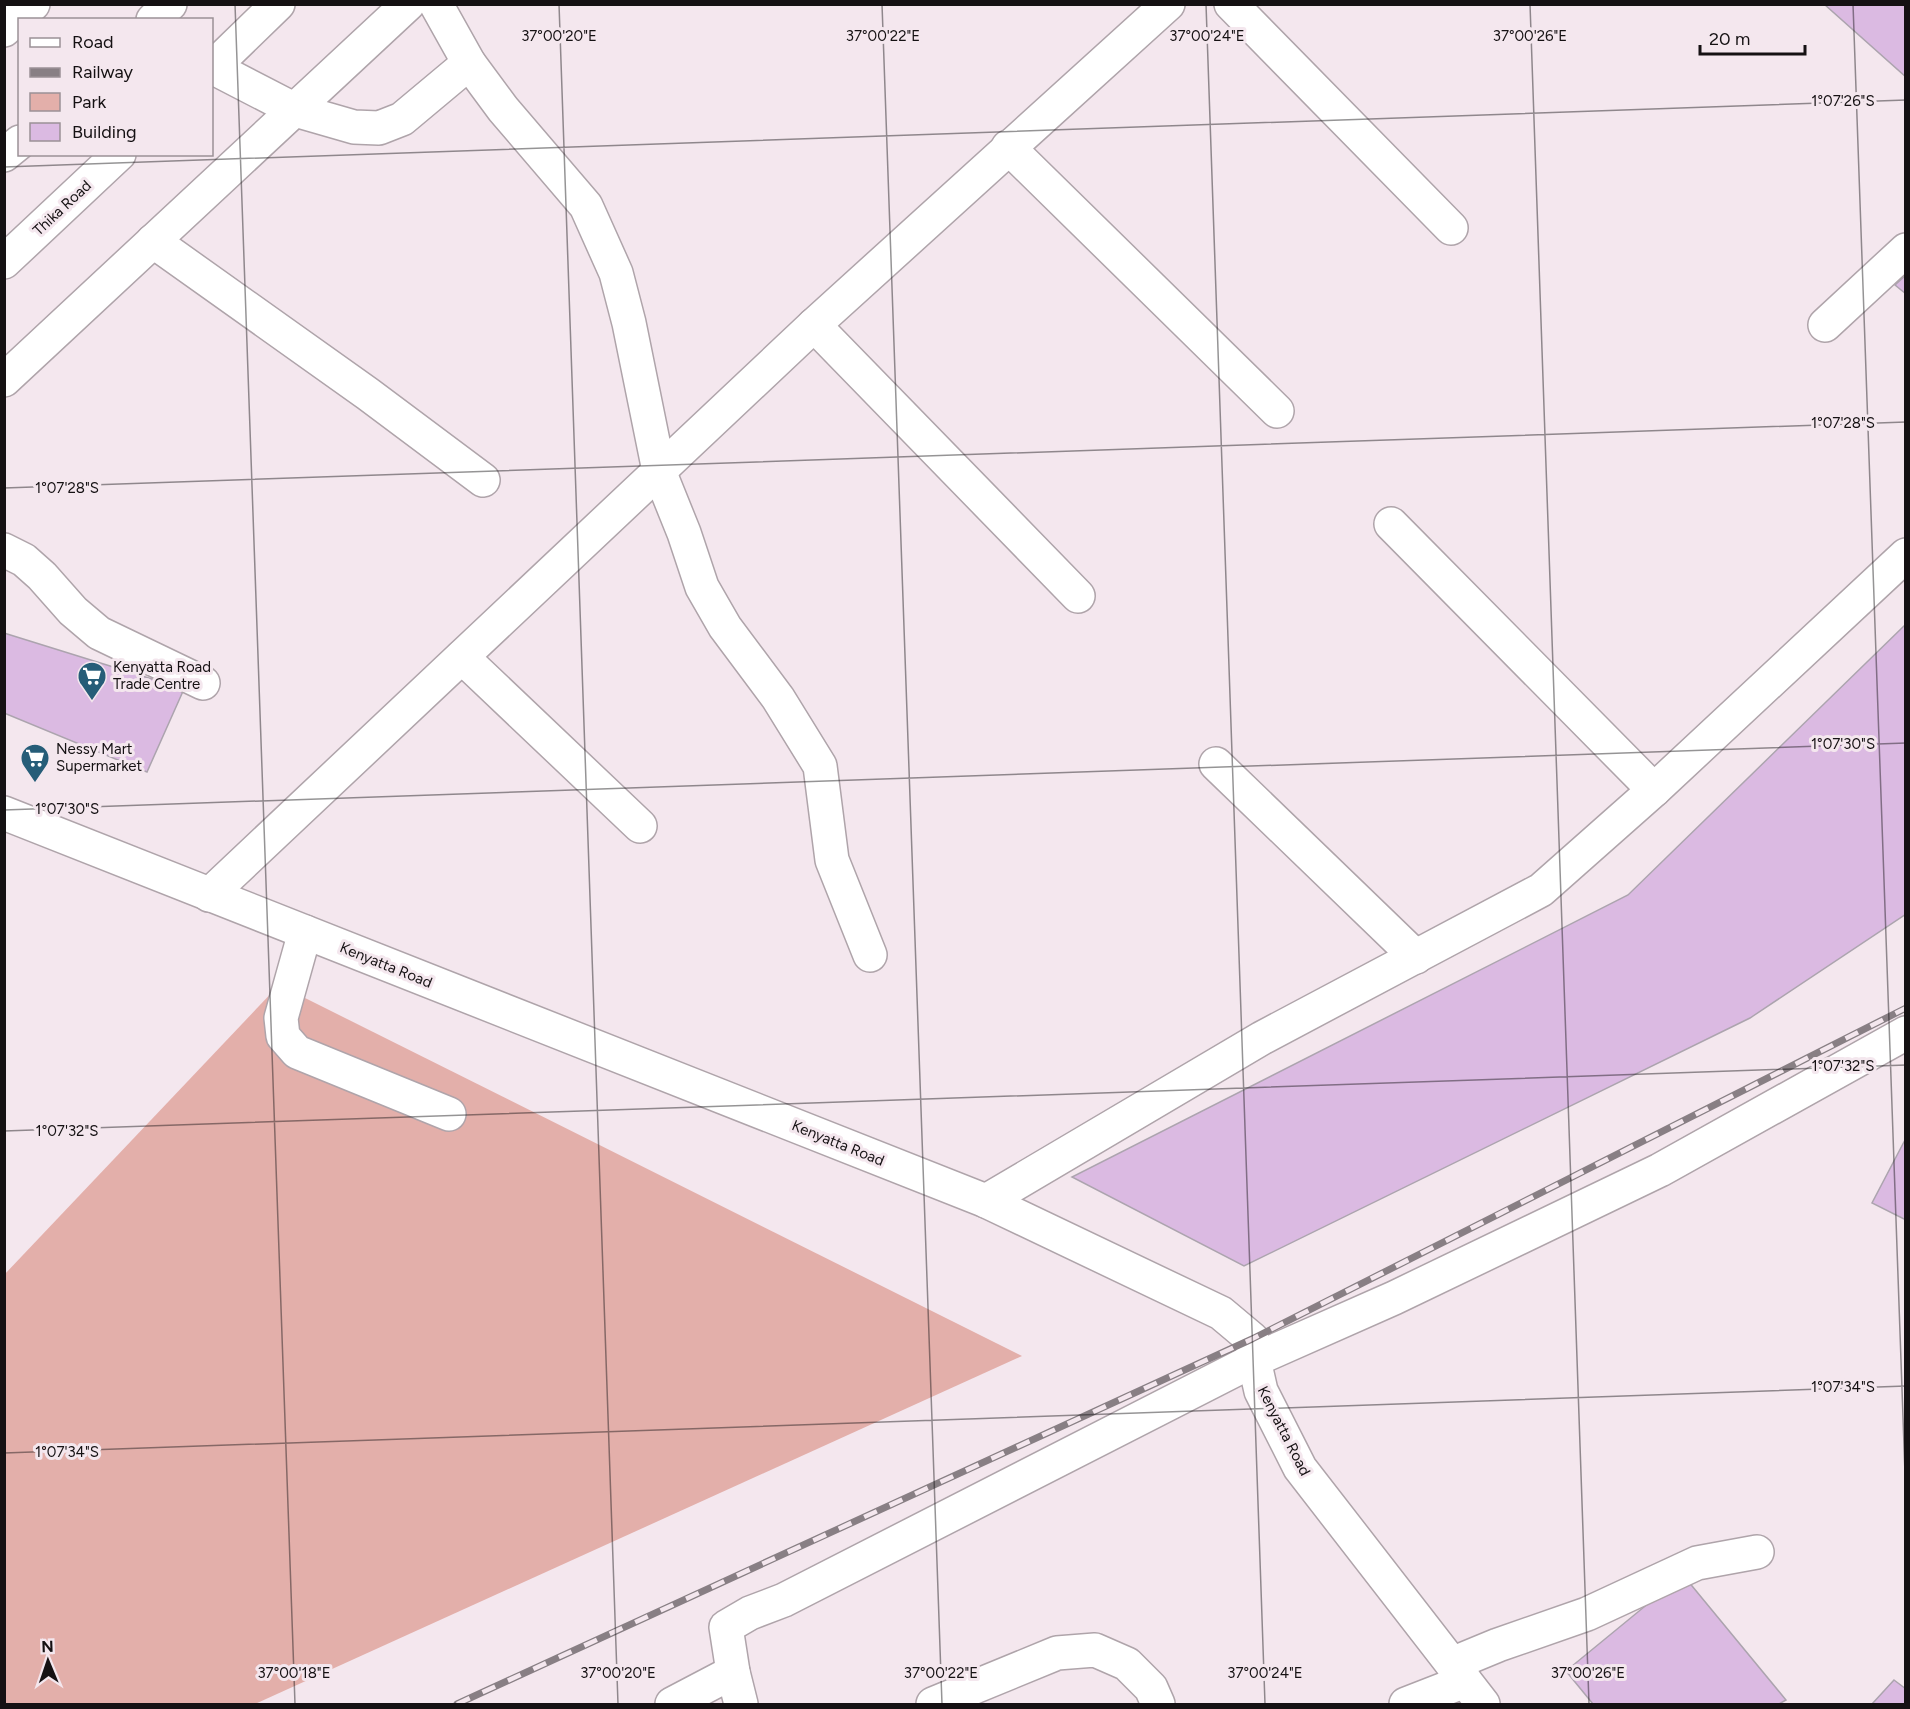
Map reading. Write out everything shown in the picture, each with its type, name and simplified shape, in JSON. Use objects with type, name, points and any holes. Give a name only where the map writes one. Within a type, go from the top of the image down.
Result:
[{"type":"main road","points":[[4,30],[33,4]]},
{"type":"main road","points":[[155,18],[170,4]]},
{"type":"main road","points":[[213,66],[278,4]]},
{"type":"main road","points":[[4,380],[408,4]]},
{"type":"main road","points":[[436,4],[469,63],[503,109],[586,206],[616,273],[629,323],[659,471],[684,533],[702,587],[725,627],[778,698],[820,766],[832,860],[870,955]]},
{"type":"main road","points":[[208,895],[814,325],[1168,4]]},
{"type":"main road","points":[[1231,4],[1451,228]]},
{"type":"main road","points":[[213,68],[295,110],[354,127],[379,128],[402,119],[469,63]]},
{"type":"main road","points":[[4,155],[18,144]]},
{"type":"main road","points":[[1008,147],[1277,411]]},
{"type":"main road","name":"Thika Road","points":[[4,262],[117,156]]},
{"type":"main road","points":[[153,242],[368,394],[483,480]]},
{"type":"main road","points":[[1825,325],[1905,250]]},
{"type":"main road","points":[[814,325],[1078,596]]},
{"type":"main road","points":[[1391,524],[1654,790]]},
{"type":"main road","points":[[4,550],[24,560],[99,633],[203,683]]},
{"type":"main road","points":[[986,1201],[1262,1038],[1541,890],[1654,790],[1905,555]]},
{"type":"main road","points":[[462,657],[640,826]]},
{"type":"main road","points":[[1216,764],[1416,957]]},
{"type":"main road","name":"Kenyatta Road","points":[[4,813],[986,1201],[1221,1313],[1252,1338],[1261,1391],[1300,1468],[1466,1683]]},
{"type":"main road","points":[[305,932],[281,1018],[283,1035],[297,1052],[449,1114]]},
{"type":"main road","points":[[741,1704],[726,1627],[750,1613],[806,1589],[1254,1360],[1394,1298],[1660,1170],[1905,1033]]},
{"type":"main road","points":[[1406,1704],[1466,1683],[1498,1645],[1587,1614],[1697,1563],[1757,1552]]},
{"type":"main road","points":[[933,1704],[1057,1653],[1095,1650],[1127,1664],[1151,1688],[1158,1704]]},
{"type":"main road","points":[[672,1704],[733,1672]]},
{"type":"green space","points":[[279,985],[1022,1356],[255,1704],[5,1704],[4,1275]]},
{"type":"building","points":[[1824,4],[1906,4],[1906,77]]},
{"type":"building","points":[[1906,275],[1906,294],[1895,285]]},
{"type":"building","points":[[1906,624],[1906,914],[1750,1018],[1244,1266],[1072,1177],[1628,895]]},
{"type":"building","name":"Kenyatta Road Trade Centre","points":[[4,633],[184,689],[147,772],[4,713]]},
{"type":"building","points":[[1906,1138],[1906,1220],[1872,1203]]},
{"type":"building","points":[[1683,1575],[1786,1700],[1779,1704],[1593,1704],[1566,1671]]},
{"type":"building","points":[[1894,1680],[1906,1689],[1906,1704],[1872,1704]]},
{"type":"railway","points":[[457,1704],[1252,1339],[1906,1008]]},
{"type":"place","name":"Kenyatta Road Trade Centre","points":[[92,702]]},
{"type":"place","name":"Nessy Mart Supermarket","points":[[35,784]]}]
